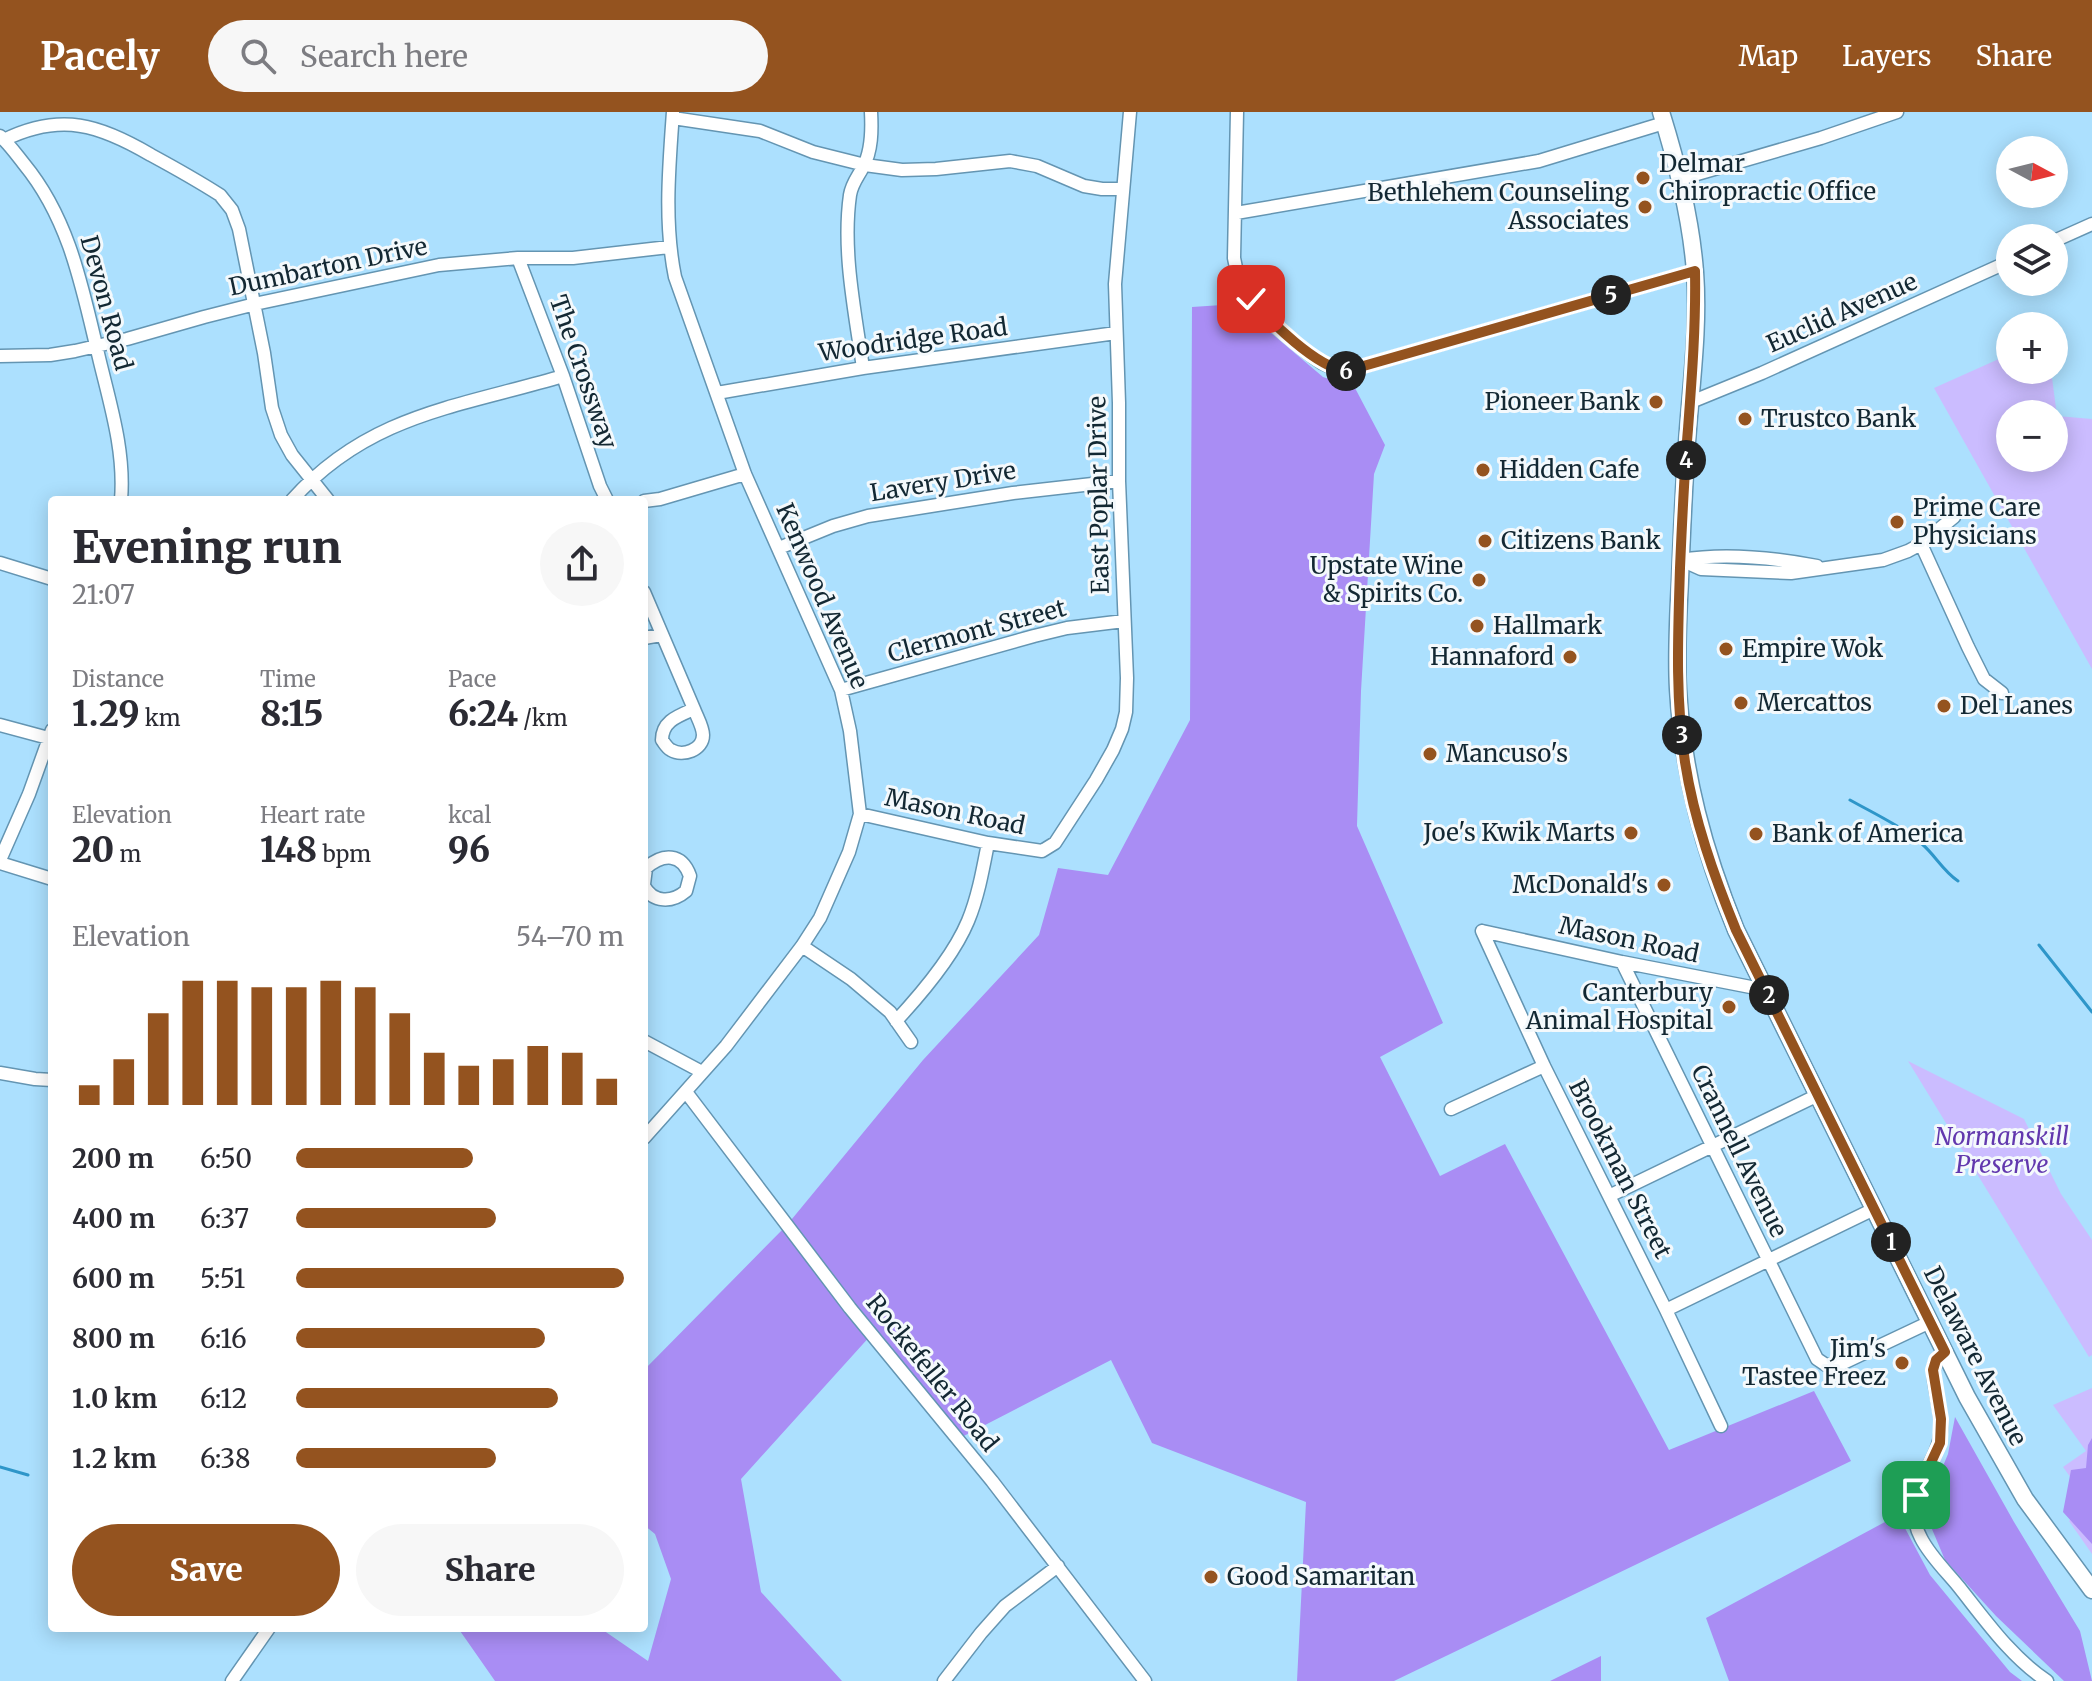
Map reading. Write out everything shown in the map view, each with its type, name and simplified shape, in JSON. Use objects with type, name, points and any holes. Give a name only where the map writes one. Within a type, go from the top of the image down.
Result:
[{"type":"main road","name":"Delaware Avenue","points":[[1662,117],[1680,179],[1695,271],[1695,337],[1677,644],[1685,764],[1703,840],[1736,930],[1967,1397],[2025,1499],[2092,1590]]},
{"type":"street","points":[[863,368],[849,254],[848,220],[850,192],[865,165],[871,140],[871,112]]},
{"type":"street","name":"East Poplar Drive","points":[[1042,851],[1055,843],[1096,780],[1113,750],[1126,712],[1116,263],[1130,112]]},
{"type":"street","points":[[1237,112],[1236,273],[1248,295],[1265,315],[1322,363],[1337,369],[1346,371],[1695,271]]},
{"type":"street","points":[[1680,179],[1821,138],[1897,112]]},
{"type":"street","points":[[673,115],[760,131],[813,152],[865,165],[913,170],[1010,161],[1037,166],[1084,186],[1123,189]]},
{"type":"street","name":"Kenwood Avenue","points":[[648,1134],[726,1046],[802,946],[820,918],[849,852],[860,814],[850,731],[841,690],[745,474],[685,306],[669,247],[668,200],[673,115]]},
{"type":"street","points":[[1236,213],[1539,161],[1662,117]]},
{"type":"street","points":[[2,138],[41,122],[72,119],[93,123],[220,195],[232,210],[239,229],[272,408],[281,435],[325,496]]},
{"type":"street","name":"Devon Road","points":[[2,138],[34,176],[58,217],[76,261],[117,433],[121,496]]},
{"type":"street","points":[[2068,235],[2092,224]]},
{"type":"street","name":"Dumbarton Drive","points":[[0,356],[50,355],[96,346],[255,304],[439,265],[518,258],[573,258],[669,247]]},
{"type":"street","name":"The Crossway","points":[[518,258],[605,496]]},
{"type":"street","name":"Euclid Avenue","points":[[1691,402],[1996,267]]},
{"type":"street","name":"Woodridge Road","points":[[717,393],[863,368],[1116,333]]},
{"type":"street","points":[[296,496],[311,480],[353,448],[386,429],[453,404],[563,376]]},
{"type":"street","points":[[648,500],[745,474]]},
{"type":"street","name":"Lavery Drive","points":[[779,548],[833,526],[868,516],[1013,493],[1119,481]]},
{"type":"street","points":[[1681,560],[1701,569],[1791,573],[1883,560],[1921,544],[1954,517]]},
{"type":"street","points":[[1921,544],[1984,679],[2002,693]]},
{"type":"street","points":[[0,563],[48,578]]},
{"type":"street","points":[[648,602],[694,709]]},
{"type":"street","name":"Clermont Street","points":[[841,690],[1034,636],[1067,628],[1124,621]]},
{"type":"street","points":[[648,637],[661,635]]},
{"type":"street","points":[[0,725],[48,735]]},
{"type":"street","points":[[48,744],[0,862],[48,878]]},
{"type":"street","name":"Mason Road","points":[[860,814],[988,843],[1042,851]]},
{"type":"street","points":[[896,1021],[910,1008],[942,965],[967,923],[988,843]]},
{"type":"street","points":[[648,865],[663,857],[675,858],[684,864],[690,876],[686,891],[672,899],[658,899],[648,893]]},
{"type":"street","name":"Mason Road","points":[[1482,931],[1766,990]]},
{"type":"street","name":"Brookman Street","points":[[1482,931],[1544,1066],[1721,1426]]},
{"type":"street","points":[[802,946],[851,979],[890,1012],[911,1042]]},
{"type":"street","name":"Crannell Avenue","points":[[1622,962],[1817,1359],[1826,1365],[1839,1365],[1930,1322]]},
{"type":"street","points":[[648,1043],[702,1072]]},
{"type":"street","points":[[1451,1109],[1544,1066]]},
{"type":"street","points":[[0,1073],[48,1080]]},
{"type":"street","name":"Rockefeller Road","points":[[686,1092],[850,1308],[933,1407],[1145,1681]]},
{"type":"street","points":[[1609,1196],[1818,1095]]},
{"type":"street","points":[[1666,1310],[1874,1209]]},
{"type":"street","points":[[1945,1352],[1936,1360],[1933,1370],[1941,1419],[1940,1439],[1916,1495],[1915,1523],[1927,1548],[2005,1644],[2027,1667],[2047,1681]]},
{"type":"street","points":[[950,1679],[981,1633],[1005,1606],[1058,1566]]},
{"type":"street","points":[[232,1681],[266,1632]]},
{"type":"green space","points":[[1996,360],[1996,384],[2053,384],[2055,400],[1996,400],[1996,472],[2068,472],[2068,417],[2092,419],[2092,669],[1934,388]]},
{"type":"green space","name":"Normanskill Preserve","points":[[1908,1061],[2024,1119],[2061,1194],[2092,1240],[2092,1355],[2089,1357]]},
{"type":"green space","points":[[2092,1388],[2092,1554],[2069,1521],[2089,1503],[2063,1467],[2086,1451],[2053,1405]]},
{"type":"shaded area","points":[[1237,304],[1323,377],[1355,388],[1385,445],[1374,474],[1361,691],[1357,826],[1443,1023],[1380,1057],[1440,1176],[1505,1144],[1669,1450],[1814,1391],[1851,1461],[1394,1681],[1297,1681],[1306,1502],[1152,1443],[1111,1360],[958,1439],[872,1334],[741,1479],[761,1592],[842,1681],[495,1681],[461,1632],[606,1632],[648,1661],[671,1579],[655,1534],[648,1528],[648,1366],[787,1225],[923,1060],[1039,935],[1058,868],[1108,875],[1190,720],[1192,307]]},
{"type":"shaded area","points":[[1955,1417],[2080,1631],[2092,1681],[2064,1681],[1996,1616],[1945,1560],[1929,1522],[1929,1500],[1948,1454]]},
{"type":"shaded area","points":[[2092,1438],[2092,1544],[2063,1512],[2071,1470],[2086,1468],[2088,1445]]},
{"type":"shaded area","points":[[1898,1515],[1930,1575],[2010,1672],[2022,1681],[1729,1681],[1706,1618]]},
{"type":"shaded area","points":[[1601,1656],[1601,1681],[1550,1681]]},
{"type":"waterway","points":[[1850,800],[1914,838],[1958,881]]},
{"type":"waterway","points":[[2039,945],[2092,1012]]},
{"type":"waterway","points":[[0,1467],[28,1475]]},
{"type":"place","name":"Delmar Chiropractic Office","points":[[1643,178]]},
{"type":"place","name":"Bethlehem Counseling Associates","points":[[1645,207]]},
{"type":"place","name":"Pioneer Bank","points":[[1656,402]]},
{"type":"place","name":"Trustco Bank","points":[[1745,419]]},
{"type":"place","name":"Hidden Cafe","points":[[1483,470]]},
{"type":"place","name":"Prime Care Physicians","points":[[1897,522]]},
{"type":"place","name":"Citizens Bank","points":[[1485,541]]},
{"type":"place","name":"Upstate Wine & Spirits Co.","points":[[1479,580]]},
{"type":"place","name":"Hallmark","points":[[1477,626]]},
{"type":"place","name":"Empire Wok","points":[[1726,649]]},
{"type":"place","name":"Hannaford","points":[[1570,657]]},
{"type":"place","name":"Mercattos","points":[[1741,703]]},
{"type":"place","name":"Del Lanes","points":[[1944,706]]},
{"type":"place","name":"Mancuso's","points":[[1430,754]]},
{"type":"place","name":"Joe's Kwik Marts","points":[[1631,833]]},
{"type":"place","name":"Bank of America","points":[[1756,834]]},
{"type":"place","name":"McDonald's","points":[[1664,885]]},
{"type":"place","name":"Canterbury Animal Hospital","points":[[1729,1007]]},
{"type":"place","name":"Jim's Tastee Freez","points":[[1902,1363]]},
{"type":"place","name":"Good Samaritan","points":[[1211,1577]]},
{"type":"route","points":[[1251,299],[1265,315],[1322,363],[1346,371],[1695,271],[1695,337],[1677,644],[1685,764],[1703,840],[1736,930],[1945,1352],[1933,1367],[1941,1419],[1940,1443],[1916,1495]]}]
